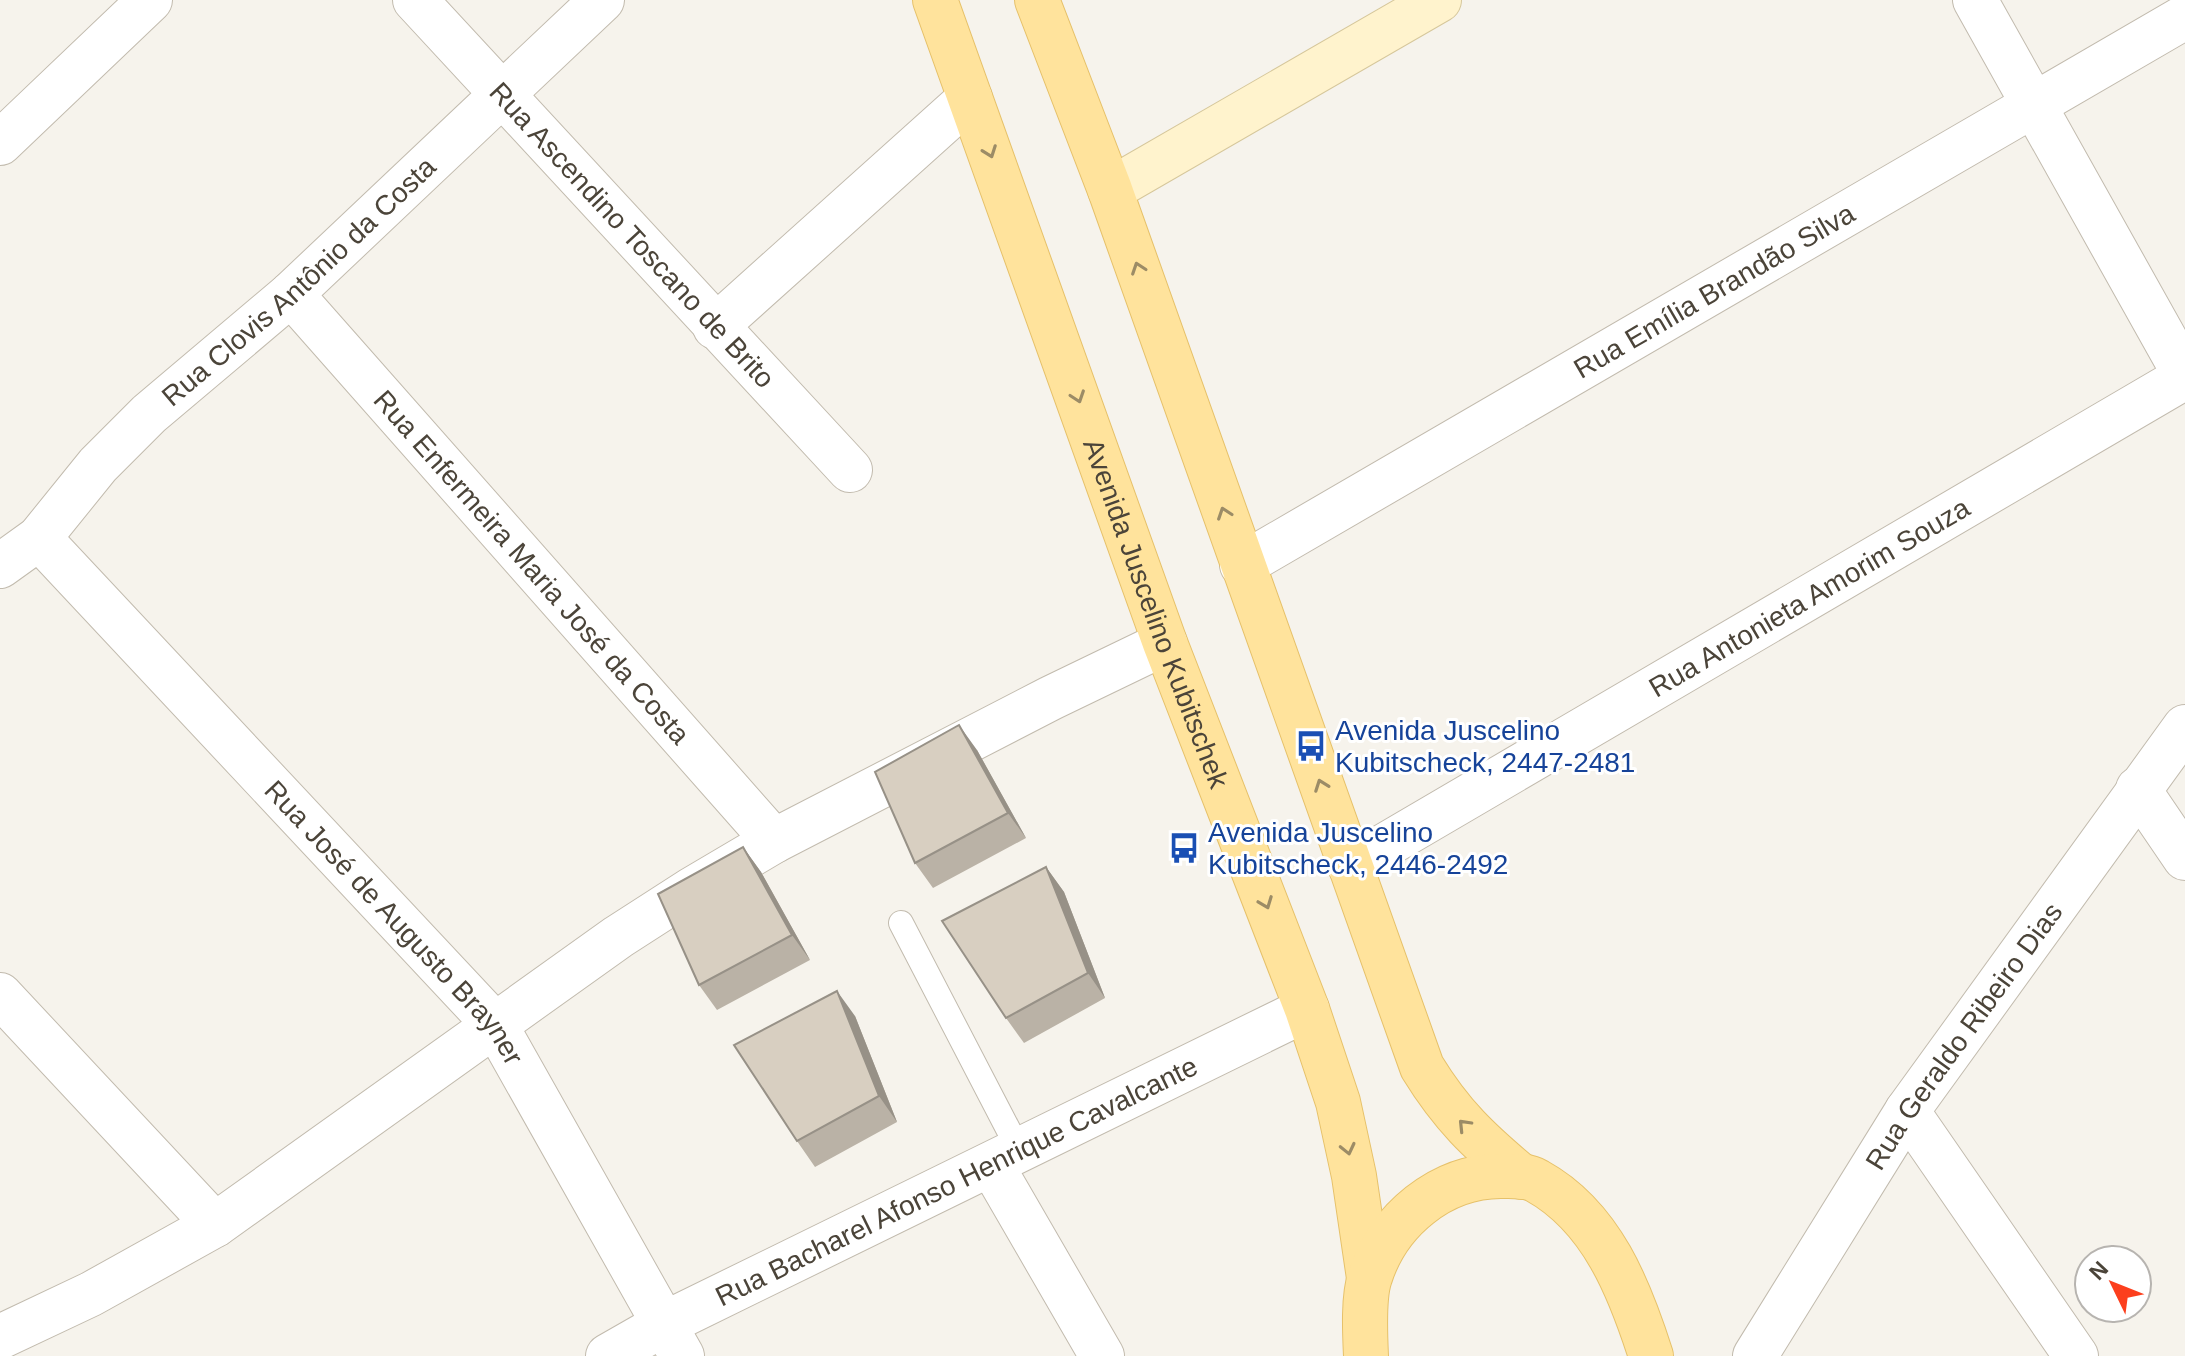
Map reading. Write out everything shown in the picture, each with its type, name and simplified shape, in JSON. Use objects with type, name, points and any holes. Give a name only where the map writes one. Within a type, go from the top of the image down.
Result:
[{"type":"main road","name":"Avenida Juscelino Kubitschek","points":[[935,0],[1165,643],[1307,1009],[1338,1102],[1354,1176],[1369,1278]]},
{"type":"main road","points":[[1037,0],[1110,190],[1422,1067],[1444,1103],[1482,1143],[1522,1177]]},
{"type":"main road","points":[[1366,1356],[1369,1278],[1387,1242],[1410,1213],[1441,1189],[1480,1176],[1536,1180],[1573,1208],[1600,1239],[1631,1294],[1651,1356]]},
{"type":"street","points":[[0,143],[150,0]]},
{"type":"street","name":"Rua Ascendino Toscano de Brito","points":[[415,0],[850,470]]},
{"type":"street","name":"Rua Clovis Antônio da Costa","points":[[0,566],[39,538],[98,465],[149,414],[291,294],[602,0]]},
{"type":"street","points":[[1110,190],[1439,0]]},
{"type":"street","points":[[1975,0],[2185,376]]},
{"type":"street","name":"Rua Emília Brandão Silva","points":[[1242,565],[2185,17]]},
{"type":"street","points":[[715,327],[970,98]]},
{"type":"street","name":"Rua Enfermeira Maria José da Costa","points":[[291,294],[774,841]]},
{"type":"street","name":"Rua Antonieta Amorim Souza","points":[[1350,866],[2185,376]]},
{"type":"street","name":"Rua José de Augusto Brayner","points":[[39,538],[496,1026],[673,1340]]},
{"type":"street","points":[[0,1337],[91,1294],[215,1225],[618,937],[691,890],[774,841],[1051,698],[1165,643]]},
{"type":"street","name":"Rua Geraldo Ribeiro Dias","points":[[1755,1356],[1907,1111],[2185,727]]},
{"type":"street","points":[[2138,789],[2185,858]]},
{"type":"street","points":[[0,995],[215,1225]]},
{"type":"street","name":"Rua Bacharel Afonso Henrique Cavalcante","points":[[608,1356],[673,1340],[1006,1159],[1307,1009]]},
{"type":"street","points":[[1907,1111],[2076,1356]]},
{"type":"street","points":[[1006,1159],[1102,1356]]},
{"type":"lane","points":[[901,923],[1006,1159]]},
{"type":"building","points":[[959,725],[1008,813],[915,863],[875,772]]},
{"type":"building","points":[[743,847],[792,935],[699,985],[658,894]]},
{"type":"building","points":[[1046,867],[1088,973],[1006,1018],[942,921]]},
{"type":"building","points":[[837,991],[879,1096],[797,1141],[734,1045]]},
{"type":"place","name":"Avenida Juscelino Kubitscheck, 2447-2481","points":[[1311,746]]},
{"type":"place","name":"Avenida Juscelino Kubitscheck, 2446-2492","points":[[1184,848]]}]
